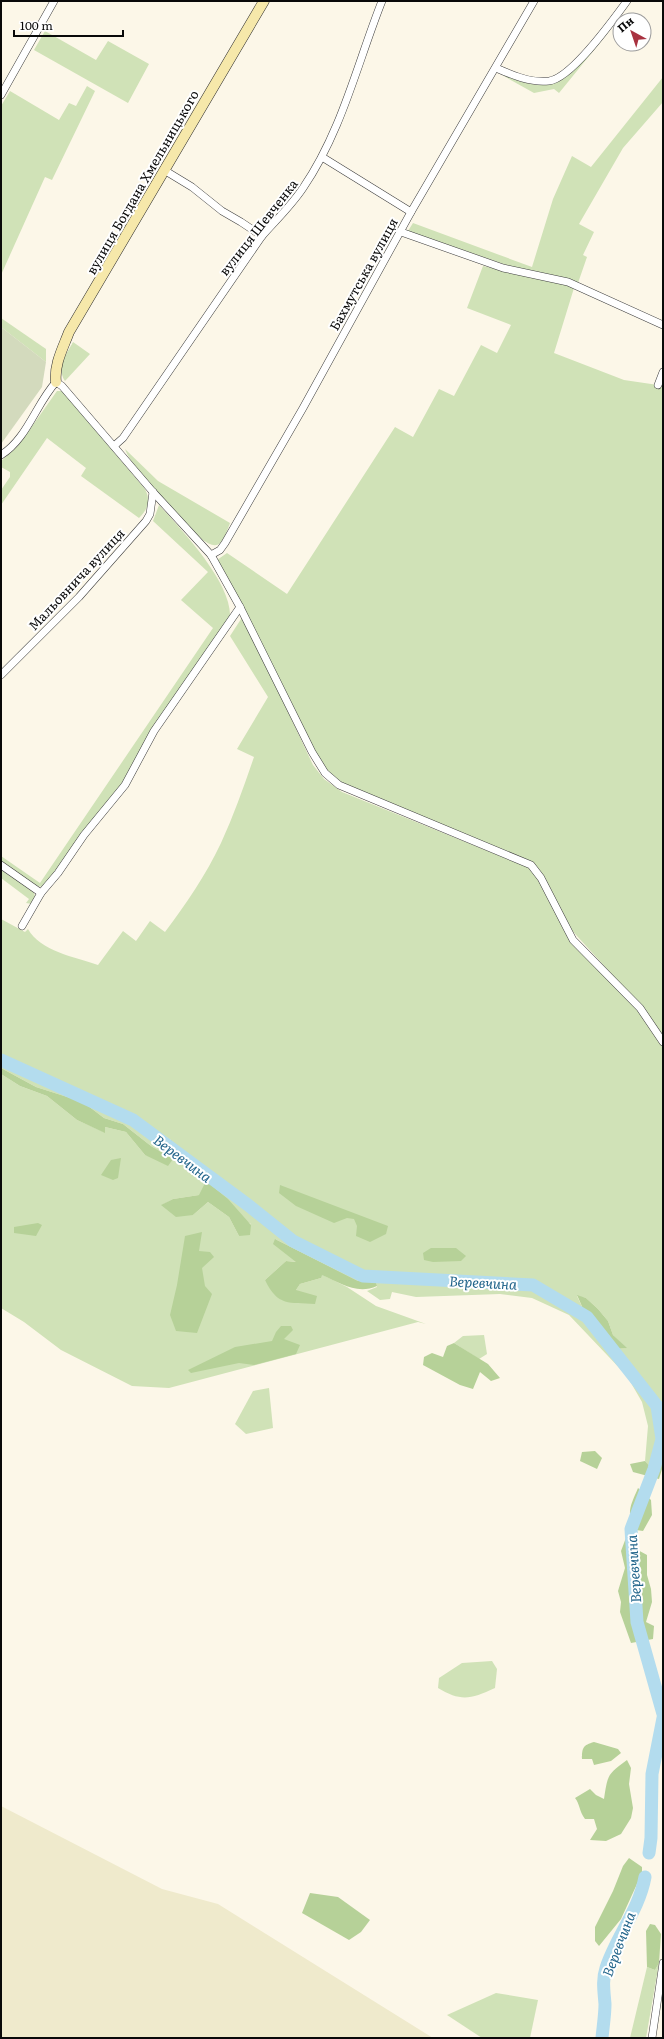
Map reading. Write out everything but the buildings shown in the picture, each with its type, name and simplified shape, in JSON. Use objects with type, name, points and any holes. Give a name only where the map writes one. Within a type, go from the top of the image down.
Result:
[{"type":"street","points":[[1,95],[54,1]]},
{"type":"street","name":"вулиця Богдана Хмельницького","points":[[56,382],[55,375],[58,360],[69,332],[264,1]]},
{"type":"street","name":"вулиця Шевченка","points":[[114,446],[123,438],[262,236],[290,208],[304,187],[322,157],[344,110],[367,38],[382,1]]},
{"type":"street","name":"Бахмутська вулиця","points":[[211,555],[220,550],[229,537],[411,212],[534,1]]},
{"type":"street","points":[[496,68],[515,76],[536,81],[550,81],[559,78],[592,46],[627,1]]},
{"type":"street","points":[[322,157],[411,212]]},
{"type":"street","points":[[164,170],[192,187],[222,211],[262,236]]},
{"type":"street","points":[[401,232],[503,268],[568,282],[663,325]]},
{"type":"street","points":[[658,385],[663,372]]},
{"type":"street","points":[[1,455],[10,448],[56,382],[62,386],[153,492],[211,555],[240,607],[304,738],[325,773],[339,785],[531,865],[541,878],[573,940],[640,1008],[663,1042]]},
{"type":"street","name":"Мальовнича вулиця","points":[[1,675],[79,597],[146,521],[150,514],[153,492]]},
{"type":"street","points":[[22,926],[41,893],[58,873],[84,835],[125,785],[154,732],[240,607]]},
{"type":"street","points":[[1,864],[41,893]]},
{"type":"street","points":[[652,2038],[663,1964]]},
{"type":"shaded area","points":[[1,1806],[162,1889],[218,1904],[433,2038],[1,2038]]},
{"type":"green space","points":[[612,28],[559,93],[554,89],[534,93],[502,75],[531,84],[551,84],[571,72]]},
{"type":"green space","points":[[45,31],[96,60],[108,41],[149,64],[128,103],[34,50]]},
{"type":"green space","points":[[663,77],[663,102],[623,148],[579,224],[594,232],[583,255],[587,257],[578,283],[518,269],[408,231],[413,223],[532,267],[553,199],[572,156],[591,167]]},
{"type":"green space","points":[[87,86],[95,91],[52,180],[45,177],[1,275],[1,106],[10,91],[59,120],[69,103],[76,106]]},
{"type":"green space","points":[[483,266],[540,278],[574,288],[554,353],[624,380],[658,385],[663,376],[663,1036],[627,991],[567,925],[531,863],[342,783],[326,771],[217,560],[227,553],[287,594],[395,427],[413,437],[439,389],[454,396],[481,345],[497,353],[511,325],[467,308]]},
{"type":"green space","points":[[1,318],[46,349],[46,362],[1,327]]},
{"type":"green space","points":[[1,327],[46,362],[42,387],[1,444]]},
{"type":"green space","points":[[73,342],[90,354],[65,381],[61,371],[63,361]]},
{"type":"green space","points":[[57,391],[62,391],[145,489],[148,497],[148,505],[139,518],[81,476],[86,468],[47,438],[1,505],[1,490],[10,477],[10,472],[1,467],[1,461],[18,446]]},
{"type":"green space","points":[[125,449],[158,481],[230,523],[220,544],[212,545],[199,537],[147,481],[129,458]]},
{"type":"green space","points":[[159,505],[192,542],[214,573],[223,589],[228,603],[230,617],[123,783],[47,883],[43,887],[36,886],[1,861],[1,856],[40,883],[213,628],[181,600],[208,572],[153,521]]},
{"type":"green space","points":[[243,616],[313,765],[324,779],[342,792],[530,868],[538,877],[573,944],[635,1006],[663,1045],[663,1446],[655,1446],[651,1469],[645,1461],[648,1426],[642,1402],[627,1376],[569,1315],[532,1298],[500,1294],[416,1297],[392,1292],[390,1299],[380,1300],[367,1291],[377,1287],[376,1282],[358,1281],[275,1239],[297,1262],[286,1261],[265,1280],[296,1290],[300,1284],[321,1278],[321,1274],[347,1287],[376,1306],[426,1324],[418,1322],[169,1388],[132,1386],[61,1350],[24,1322],[1,1308],[1,1074],[20,1086],[47,1096],[77,1120],[104,1132],[105,1127],[126,1132],[145,1155],[173,1160],[151,1146],[123,1124],[104,1118],[83,1102],[36,1087],[1,1068],[1,919],[25,932],[28,929],[34,937],[49,948],[98,965],[123,931],[136,941],[150,921],[165,932],[202,878],[226,832],[254,757],[237,749],[268,697],[230,636]],"holes":[[[135,1116],[171,1140],[157,1141]],[[199,1195],[251,1224],[239,1236],[229,1217],[208,1202],[193,1215],[162,1205],[173,1199]],[[577,1296],[586,1298],[598,1309],[608,1321],[613,1335],[626,1348],[616,1349],[590,1313],[584,1311]]]},
{"type":"green space","points":[[1,868],[33,891],[35,896],[32,904],[26,903],[29,899],[1,878]]},
{"type":"green space","points":[[1,1068],[36,1087],[83,1102],[104,1118],[123,1124],[151,1146],[173,1159],[168,1166],[145,1155],[126,1132],[105,1127],[105,1133],[77,1120],[47,1096],[20,1086],[1,1074]]},
{"type":"green space","points":[[130,1113],[172,1141],[157,1141],[128,1119]]},
{"type":"green space","points":[[121,1158],[118,1178],[113,1180],[101,1175],[111,1160]]},
{"type":"green space","points":[[206,1181],[228,1199],[251,1225],[250,1235],[239,1236],[229,1217],[208,1202],[193,1215],[176,1217],[161,1205],[173,1199],[199,1195]]},
{"type":"green space","points":[[280,1185],[388,1226],[386,1234],[370,1242],[356,1236],[357,1226],[354,1219],[347,1218],[334,1223],[296,1206],[279,1193]]},
{"type":"green space","points":[[38,1223],[42,1225],[36,1236],[14,1233],[14,1227]]},
{"type":"green space","points":[[202,1232],[199,1251],[210,1252],[214,1257],[202,1268],[205,1286],[212,1294],[197,1333],[176,1331],[170,1315],[177,1285],[185,1236]]},
{"type":"green space","points":[[275,1239],[358,1281],[376,1282],[377,1286],[356,1289],[322,1275],[321,1278],[300,1284],[296,1290],[317,1296],[315,1304],[291,1303],[280,1299],[270,1289],[265,1280],[286,1261],[296,1262],[273,1244]]},
{"type":"green space","points":[[431,1248],[456,1248],[466,1256],[461,1261],[433,1262],[424,1260],[423,1253]]},
{"type":"green space","points":[[577,1295],[586,1298],[598,1309],[608,1321],[613,1335],[627,1348],[616,1349],[590,1313],[584,1311]]},
{"type":"green space","points":[[281,1326],[291,1326],[293,1330],[284,1339],[300,1345],[296,1354],[254,1365],[239,1363],[191,1373],[188,1370],[235,1347],[272,1341],[276,1332]]},
{"type":"green space","points":[[484,1335],[487,1354],[479,1359],[454,1343],[463,1336]]},
{"type":"green space","points":[[454,1343],[488,1364],[500,1378],[491,1381],[480,1372],[473,1389],[460,1385],[423,1365],[424,1357],[432,1353],[443,1357],[447,1346]]},
{"type":"green space","points":[[269,1388],[273,1428],[246,1434],[235,1424],[253,1391]]},
{"type":"green space","points":[[655,1446],[663,1446],[663,1466],[659,1479],[633,1472],[630,1464],[645,1461],[651,1468]]},
{"type":"green space","points":[[595,1451],[602,1458],[597,1469],[580,1461],[582,1452]]},
{"type":"green space","points":[[638,1488],[651,1500],[652,1515],[643,1531],[636,1530],[630,1514],[631,1504]]},
{"type":"green space","points":[[627,1535],[633,1536],[636,1549],[647,1555],[647,1575],[651,1589],[652,1602],[646,1622],[654,1626],[653,1639],[631,1643],[620,1612],[621,1602],[618,1591],[625,1568],[621,1551]]},
{"type":"green space","points":[[492,1661],[497,1669],[495,1688],[472,1697],[460,1697],[438,1688],[439,1678],[462,1663]]},
{"type":"green space","points":[[594,1742],[618,1749],[621,1753],[611,1761],[594,1765],[592,1759],[582,1759],[582,1752],[587,1744]]},
{"type":"green space","points":[[627,1760],[631,1768],[629,1784],[633,1808],[631,1818],[621,1834],[606,1841],[590,1840],[597,1829],[594,1819],[585,1819],[575,1798],[590,1789],[596,1795],[604,1799],[606,1784],[612,1772]]},
{"type":"green space","points":[[629,1858],[642,1867],[642,1873],[621,1919],[599,1946],[595,1941],[595,1927],[613,1891],[623,1866]]},
{"type":"green space","points":[[310,1893],[338,1897],[370,1920],[361,1932],[349,1940],[302,1913]]},
{"type":"green space","points":[[650,1924],[655,1925],[661,1934],[659,1963],[655,1970],[647,1967],[646,1931]]},
{"type":"green space","points":[[659,1963],[646,2038],[630,2038],[647,1967],[655,1970]]},
{"type":"green space","points":[[496,1993],[538,2000],[530,2038],[482,2038],[447,2015]]},
{"type":"waterway","name":"Веревчина","points":[[1,1060],[133,1120],[248,1205],[293,1241],[363,1276],[533,1285],[587,1317],[657,1406],[662,1439],[654,1469],[631,1529],[637,1622],[663,1714]]},
{"type":"waterway","name":"Веревчина","points":[[649,1853],[651,1838],[652,1774],[663,1718]]},
{"type":"waterway","name":"Веревчина","points":[[602,2038],[605,2008],[604,1977],[606,1968],[615,1945],[638,1901],[645,1877]]}]
